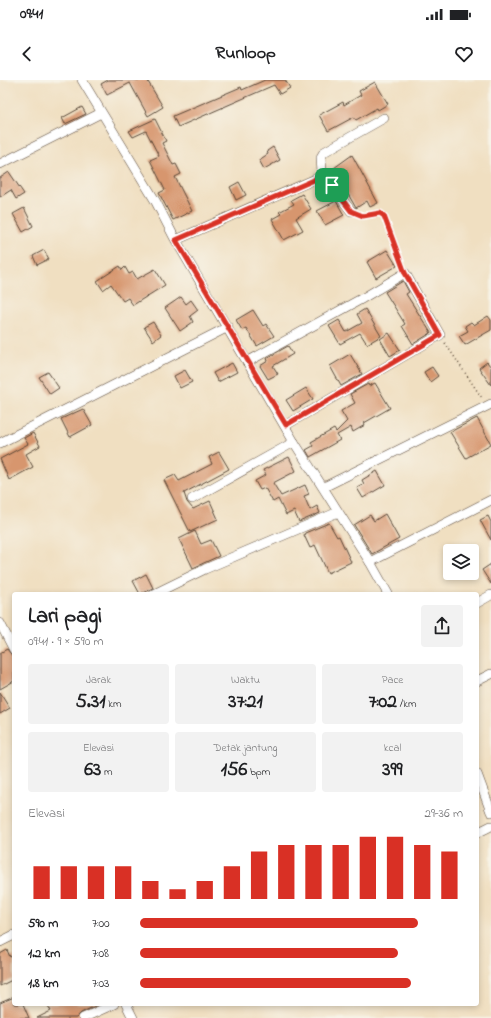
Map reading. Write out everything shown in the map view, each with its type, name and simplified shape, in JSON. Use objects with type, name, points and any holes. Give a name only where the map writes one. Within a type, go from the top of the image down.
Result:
[{"type":"street","points":[[82,80],[156,202],[176,240],[247,362],[286,425],[294,442],[324,487],[387,592]]},
{"type":"street","points":[[0,164],[101,112]]},
{"type":"street","points":[[351,211],[322,173],[321,157],[324,152],[384,118]]},
{"type":"street","points":[[176,240],[314,180],[322,173]]},
{"type":"street","points":[[247,362],[405,273],[440,335],[286,425]]},
{"type":"street","points":[[0,443],[228,327]]},
{"type":"street","points":[[324,487],[489,405]]},
{"type":"street","points":[[192,499],[294,442]]},
{"type":"street","points":[[370,562],[491,500]]},
{"type":"street","points":[[158,592],[205,569],[338,512]]},
{"type":"street","points":[[479,602],[491,596]]},
{"type":"street","points":[[0,623],[12,647]]},
{"type":"street","points":[[0,645],[8,640]]},
{"type":"street","points":[[479,680],[491,674]]},
{"type":"street","points":[[479,779],[491,812]]},
{"type":"street","points":[[479,832],[491,826]]},
{"type":"street","points":[[0,942],[12,935]]},
{"type":"street","points":[[83,1018],[110,1006]]},
{"type":"street","points":[[127,1006],[132,1018]]},
{"type":"path","points":[[351,211],[363,216],[380,213],[383,215],[405,273]]},
{"type":"path","points":[[440,335],[489,405]]},
{"type":"building","points":[[108,80],[147,80],[163,107],[148,116],[130,83],[107,95],[101,84]]},
{"type":"building","points":[[265,80],[285,80],[290,88],[280,94],[274,85],[178,127],[173,116],[241,87],[242,90]]},
{"type":"building","points":[[375,82],[388,104],[378,110],[377,108],[356,120],[354,117],[328,131],[319,115],[343,102],[344,105],[361,95],[359,91]]},
{"type":"building","points":[[82,107],[86,114],[65,124],[62,118]]},
{"type":"building","points":[[155,119],[166,141],[162,143],[173,165],[176,164],[181,174],[175,177],[192,211],[173,220],[159,193],[165,190],[150,160],[159,156],[146,131],[133,137],[129,131]]},
{"type":"building","points":[[273,147],[280,160],[264,169],[259,160],[268,154],[267,151]]},
{"type":"building","points":[[352,155],[378,203],[370,207],[367,201],[356,208],[348,194],[346,195],[333,177],[338,174],[334,168]]},
{"type":"building","points":[[9,172],[24,194],[16,199],[11,190],[0,197],[0,178]]},
{"type":"building","points":[[239,182],[246,195],[236,200],[230,187]]},
{"type":"building","points":[[302,194],[311,209],[296,218],[303,230],[284,240],[272,219],[281,214],[279,212],[294,204],[291,200]]},
{"type":"building","points":[[336,201],[344,215],[325,225],[317,211]]},
{"type":"building","points":[[24,208],[33,226],[23,232],[13,214]]},
{"type":"building","points":[[44,250],[49,259],[37,265],[33,256]]},
{"type":"building","points":[[387,250],[397,266],[376,278],[367,262]]},
{"type":"building","points":[[120,266],[122,270],[125,267],[129,274],[133,272],[137,279],[155,269],[165,285],[133,305],[128,298],[123,301],[111,284],[103,290],[97,281]]},
{"type":"building","points":[[403,281],[409,292],[406,294],[431,333],[413,344],[402,326],[405,324],[385,292]]},
{"type":"building","points":[[181,297],[186,304],[191,300],[198,310],[190,316],[193,322],[180,331],[165,308]]},
{"type":"building","points":[[365,309],[381,336],[367,344],[360,333],[340,344],[329,326],[339,320],[346,332],[362,323],[357,314]]},
{"type":"building","points":[[253,310],[263,326],[266,324],[274,336],[257,346],[246,328],[242,330],[236,320]]},
{"type":"building","points":[[488,316],[491,320],[491,330],[465,345],[459,336],[468,331],[465,326],[471,322],[474,325]]},
{"type":"building","points":[[153,322],[161,335],[153,341],[144,327]]},
{"type":"building","points":[[389,333],[400,350],[390,356],[380,339]]},
{"type":"building","points":[[288,346],[293,354],[273,366],[278,374],[268,379],[260,366],[268,361],[267,358]]},
{"type":"building","points":[[350,354],[362,374],[341,386],[330,366]]},
{"type":"building","points":[[487,362],[491,367],[491,385],[479,368]]},
{"type":"building","points":[[232,363],[237,372],[218,382],[213,373]]},
{"type":"building","points":[[432,367],[438,376],[430,382],[424,372]]},
{"type":"building","points":[[185,370],[192,382],[180,388],[174,376]]},
{"type":"building","points":[[48,372],[59,388],[50,394],[39,377]]},
{"type":"building","points":[[375,383],[390,408],[364,423],[365,425],[353,432],[351,427],[337,435],[340,440],[310,457],[306,450],[313,446],[311,442],[334,429],[336,432],[347,421],[341,411],[355,403],[350,394],[368,384],[369,386]]},
{"type":"building","points":[[306,388],[313,399],[293,411],[286,400]]},
{"type":"building","points":[[83,409],[92,425],[70,437],[61,419]]},
{"type":"building","points":[[477,418],[491,444],[466,458],[450,432]]},
{"type":"building","points":[[33,433],[40,446],[26,454],[33,467],[9,480],[0,459],[28,444],[24,438]]},
{"type":"building","points":[[219,452],[229,469],[184,493],[187,502],[193,509],[210,501],[218,519],[190,532],[164,480],[175,475],[179,481],[212,464],[209,457]]},
{"type":"building","points":[[289,457],[296,471],[273,483],[281,496],[305,485],[309,494],[304,496],[310,510],[317,506],[320,513],[299,522],[294,511],[286,515],[278,499],[273,502],[265,488],[260,490],[255,481],[266,475],[263,470]]},
{"type":"building","points":[[377,471],[385,485],[363,498],[357,488],[364,484],[362,480]]},
{"type":"building","points":[[385,514],[399,539],[372,554],[354,525],[370,515],[374,521]]},
{"type":"building","points":[[488,516],[491,522],[491,540],[480,520]]},
{"type":"building","points":[[329,523],[337,537],[339,536],[351,562],[328,573],[315,545],[310,548],[304,535],[305,533]]},
{"type":"building","points":[[195,531],[201,544],[211,540],[219,556],[193,568],[179,539]]},
{"type":"building","points":[[491,564],[491,584],[482,570]]},
{"type":"building","points":[[146,574],[153,588],[144,592],[139,592],[133,581]]},
{"type":"building","points":[[7,649],[12,655],[12,682],[0,689],[0,653]]},
{"type":"building","points":[[0,692],[10,708],[0,714]]},
{"type":"building","points":[[7,950],[10,957],[12,956],[12,980],[0,986],[0,954]]},
{"type":"building","points":[[12,998],[12,1006],[24,1006],[29,1018],[0,1018],[0,1003]]},
{"type":"building","points":[[48,1006],[95,1006],[81,1013],[76,1018],[37,1018],[51,1011]]},
{"type":"route","points":[[322,173],[332,185],[351,211],[363,216],[380,213],[384,216],[405,273],[440,335],[286,425],[247,362],[176,240],[314,180],[320,177],[322,173]]}]
